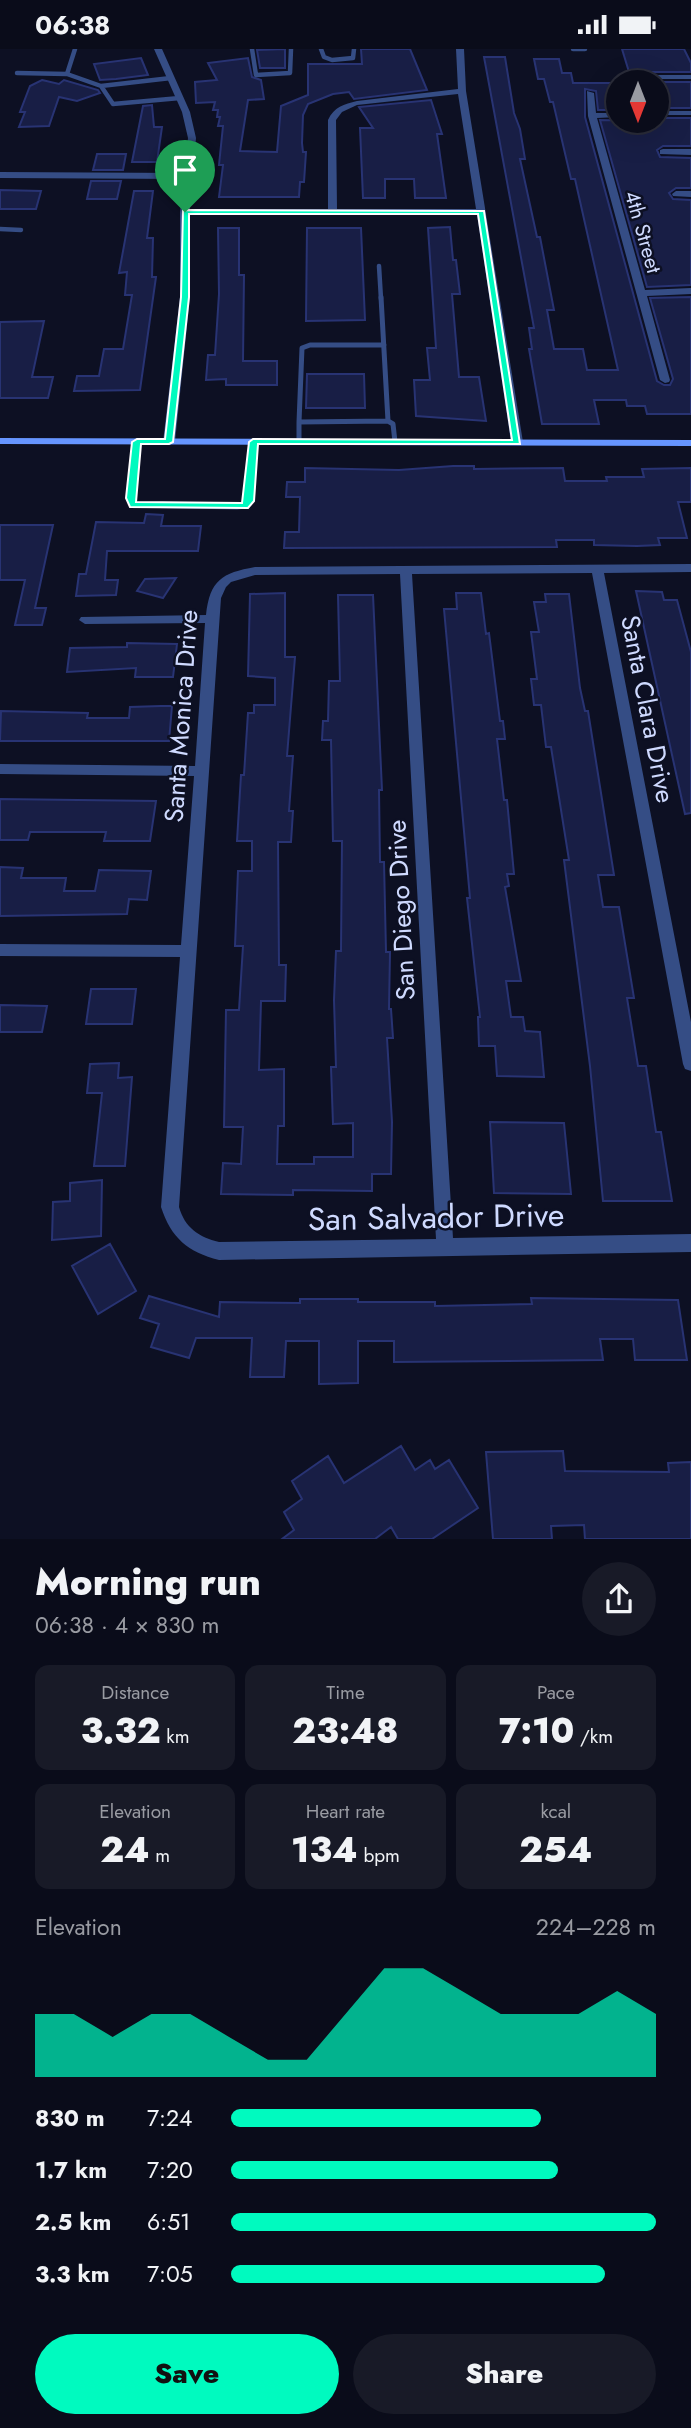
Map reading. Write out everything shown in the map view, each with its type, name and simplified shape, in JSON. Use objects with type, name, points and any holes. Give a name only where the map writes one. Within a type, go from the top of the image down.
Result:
[{"type":"street","points":[[158,49],[180,98],[191,138],[185,212],[185,297],[169,442]]},
{"type":"street","points":[[460,49],[463,91],[517,442]]},
{"type":"street","points":[[669,77],[691,77]]},
{"type":"street","points":[[333,212],[334,113],[342,107],[357,103],[463,91]]},
{"type":"street","name":"4th Street","points":[[590,93],[592,116],[665,380]]},
{"type":"street","points":[[669,113],[691,113]]},
{"type":"street","points":[[592,116],[606,115]]},
{"type":"street","points":[[663,152],[691,152]]},
{"type":"street","points":[[0,176],[190,176]]},
{"type":"street","points":[[676,194],[691,194]]},
{"type":"street","points":[[185,212],[481,212]]},
{"type":"street","points":[[642,293],[691,291]]},
{"type":"street","points":[[0,441],[691,443]]},
{"type":"street","name":"Santa Monica Drive","points":[[185,1238],[174,1223],[170,1207],[212,619],[214,594],[219,584],[239,573],[691,568]]},
{"type":"street","name":"Santa Clara Drive","points":[[597,569],[691,1064]]},
{"type":"street","name":"San Diego Drive","points":[[406,570],[445,1247]]},
{"type":"street","points":[[85,620],[212,619]]},
{"type":"street","points":[[0,769],[201,771]]},
{"type":"street","points":[[0,950],[188,951]]},
{"type":"street","name":"San Salvador Drive","points":[[185,1238],[200,1247],[219,1251],[691,1243]]},
{"type":"lane","points":[[67,74],[75,49]]},
{"type":"lane","points":[[252,49],[256,75],[290,73],[291,49]]},
{"type":"lane","points":[[321,49],[324,57],[331,60],[353,58],[354,49]]},
{"type":"lane","points":[[573,49],[585,49]]},
{"type":"lane","points":[[17,73],[67,74],[101,86],[171,78]]},
{"type":"lane","points":[[101,86],[113,104],[180,98]]},
{"type":"lane","points":[[0,229],[21,229]]},
{"type":"lane","points":[[379,266],[388,421]]},
{"type":"lane","points":[[299,442],[302,348],[384,345]]},
{"type":"lane","points":[[299,422],[388,421],[393,424],[395,442]]},
{"type":"lane","points":[[137,442],[130,498],[133,505],[237,507],[245,506],[249,501],[253,442]]},
{"type":"building","points":[[285,49],[285,68],[260,68],[257,50]]},
{"type":"building","points":[[361,49],[410,49],[427,90],[354,99],[349,92],[333,94],[308,104],[303,115],[302,143],[303,152],[306,152],[304,182],[300,182],[299,197],[219,197],[223,165],[219,165],[223,126],[218,126],[220,117],[217,117],[218,110],[213,110],[215,102],[196,103],[195,82],[217,80],[208,63],[248,58],[252,77],[261,80],[264,99],[248,100],[240,151],[277,152],[281,106],[308,95],[308,64],[362,64]]},
{"type":"building","points":[[622,49],[684,49],[691,63],[691,72],[628,70]]},
{"type":"building","points":[[484,57],[505,57],[525,159],[520,159],[537,237],[540,237],[554,310],[547,310],[554,349],[583,349],[587,370],[618,370],[575,179],[571,179],[553,102],[550,102],[544,79],[538,79],[534,59],[559,59],[562,73],[571,73],[573,83],[606,83],[606,110],[598,110],[596,91],[585,89],[585,117],[657,381],[664,385],[670,385],[673,379],[650,298],[691,297],[691,414],[647,414],[645,406],[627,406],[626,400],[594,400],[599,424],[542,424],[529,349],[532,349],[529,328],[534,328]]},
{"type":"building","points":[[141,58],[148,75],[100,80],[94,64]]},
{"type":"building","points":[[42,80],[59,84],[64,80],[98,90],[100,93],[77,101],[59,97],[49,126],[19,127],[25,112],[20,112],[30,86]]},
{"type":"building","points":[[669,82],[691,82],[691,108],[669,108]]},
{"type":"building","points":[[431,100],[442,134],[437,134],[446,198],[415,198],[414,179],[385,179],[385,198],[363,198],[360,128],[373,128],[359,107]]},
{"type":"building","points":[[152,105],[154,127],[162,127],[157,162],[132,162],[143,106]]},
{"type":"building","points":[[669,118],[691,118],[691,146],[663,146],[657,150],[660,157],[691,158],[691,188],[676,188],[669,193],[673,199],[691,200],[691,285],[647,287],[600,120],[606,120],[606,133],[669,133]]},
{"type":"building","points":[[97,154],[126,154],[123,170],[93,170]]},
{"type":"building","points":[[91,181],[121,181],[117,199],[87,199]]},
{"type":"building","points":[[0,190],[41,191],[36,209],[0,209]]},
{"type":"building","points":[[134,191],[153,191],[147,238],[153,238],[152,277],[156,277],[140,390],[74,391],[77,376],[99,376],[104,349],[123,349],[132,295],[125,295],[127,272],[119,273]]},
{"type":"building","points":[[450,227],[460,294],[452,294],[459,377],[479,377],[486,421],[416,416],[414,380],[430,380],[427,348],[436,348],[428,228]]},
{"type":"building","points":[[218,228],[239,228],[239,275],[244,275],[243,361],[277,361],[277,385],[226,385],[226,379],[206,380],[208,355],[215,355],[219,294]]},
{"type":"building","points":[[307,228],[361,228],[365,320],[306,321]]},
{"type":"building","points":[[44,321],[32,377],[53,377],[48,398],[0,398],[0,322]]},
{"type":"building","points":[[307,374],[364,374],[365,408],[306,408]]},
{"type":"building","points":[[474,466],[474,469],[563,468],[565,481],[607,481],[606,477],[644,477],[642,469],[691,468],[691,502],[678,502],[687,538],[658,538],[660,545],[637,546],[594,545],[594,540],[556,540],[557,547],[284,548],[285,532],[299,532],[300,497],[286,497],[287,482],[305,482],[305,468],[399,470]]},
{"type":"building","points":[[146,514],[163,515],[161,526],[201,526],[198,551],[107,551],[105,580],[118,580],[116,595],[76,596],[79,574],[86,574],[96,522],[144,523]]},
{"type":"building","points":[[0,525],[53,525],[35,608],[46,608],[42,625],[15,625],[25,580],[0,580]]},
{"type":"building","points":[[176,578],[163,598],[137,591],[145,579]]},
{"type":"building","points":[[636,591],[662,592],[664,600],[677,600],[691,652],[691,813],[685,814]]},
{"type":"building","points":[[285,593],[285,657],[295,657],[287,756],[293,756],[289,811],[293,811],[291,842],[278,842],[279,965],[286,965],[285,1001],[261,1001],[259,1070],[284,1069],[284,1126],[278,1126],[277,1164],[314,1164],[314,1157],[353,1157],[353,1123],[333,1124],[331,1067],[336,1067],[334,1000],[336,951],[341,951],[342,841],[333,841],[331,740],[322,740],[323,721],[328,721],[329,681],[340,681],[338,595],[373,595],[382,790],[379,790],[380,862],[384,862],[386,952],[390,952],[389,1009],[393,1038],[387,1038],[392,1122],[391,1174],[372,1174],[372,1191],[293,1190],[293,1195],[221,1194],[223,1163],[241,1164],[243,1127],[224,1127],[226,1010],[239,1010],[243,946],[235,946],[238,871],[252,871],[252,841],[237,841],[241,775],[244,775],[248,713],[254,713],[254,705],[275,705],[275,678],[248,676],[250,594]]},
{"type":"building","points":[[456,593],[481,593],[486,634],[489,633],[500,721],[503,721],[505,739],[497,739],[504,800],[507,800],[514,874],[507,874],[509,886],[505,887],[521,981],[506,981],[511,1017],[523,1017],[525,1031],[540,1032],[544,1077],[497,1076],[495,1046],[479,1046],[480,1017],[467,898],[470,898],[444,609],[457,609]]},
{"type":"building","points":[[545,594],[569,594],[580,688],[585,711],[588,711],[614,875],[598,875],[603,907],[619,907],[634,998],[627,998],[638,1066],[646,1066],[656,1132],[661,1132],[672,1201],[603,1201],[590,1066],[564,860],[569,860],[551,747],[546,747],[541,705],[534,705],[531,679],[537,679],[531,632],[539,632],[534,602],[546,602]]},
{"type":"building","points":[[127,643],[177,644],[173,677],[135,677],[136,668],[67,672],[70,648],[127,647]]},
{"type":"building","points":[[172,706],[169,741],[0,741],[1,711],[88,713],[87,718],[129,718],[130,707]]},
{"type":"building","points":[[0,799],[156,801],[150,841],[104,841],[106,832],[30,832],[28,840],[0,840]]},
{"type":"building","points":[[0,867],[23,868],[21,878],[66,878],[64,891],[95,891],[99,870],[151,871],[147,900],[129,899],[127,914],[0,916]]},
{"type":"building","points":[[91,989],[136,989],[132,1024],[86,1024]]},
{"type":"building","points":[[0,1005],[47,1006],[42,1032],[0,1032]]},
{"type":"building","points":[[119,1063],[118,1078],[132,1077],[125,1166],[94,1166],[102,1093],[87,1093],[90,1064]]},
{"type":"building","points":[[490,1122],[564,1123],[571,1194],[494,1193]]},
{"type":"building","points":[[102,1180],[101,1236],[52,1240],[53,1202],[70,1201],[70,1183]]},
{"type":"building","points":[[110,1244],[136,1291],[98,1314],[72,1266]]},
{"type":"building","points":[[149,1296],[219,1317],[220,1302],[300,1303],[300,1299],[435,1302],[435,1306],[532,1304],[531,1298],[678,1300],[687,1360],[635,1360],[633,1339],[600,1339],[603,1360],[394,1362],[394,1341],[358,1341],[358,1383],[319,1384],[319,1341],[286,1341],[284,1377],[250,1377],[252,1338],[196,1338],[189,1358],[151,1347],[159,1324],[140,1318]]},
{"type":"building","points":[[401,1446],[415,1470],[430,1460],[435,1469],[449,1460],[478,1508],[432,1539],[398,1539],[391,1527],[375,1539],[282,1539],[294,1530],[284,1512],[302,1499],[292,1481],[328,1456],[344,1483]]},
{"type":"building","points":[[563,1451],[565,1471],[669,1472],[668,1463],[691,1462],[691,1539],[585,1539],[584,1525],[551,1526],[552,1539],[493,1539],[486,1452]]},
{"type":"route","points":[[185,212],[481,212],[517,442],[253,442],[249,501],[245,506],[133,505],[130,498],[137,442],[169,442],[185,297],[185,212]]}]
